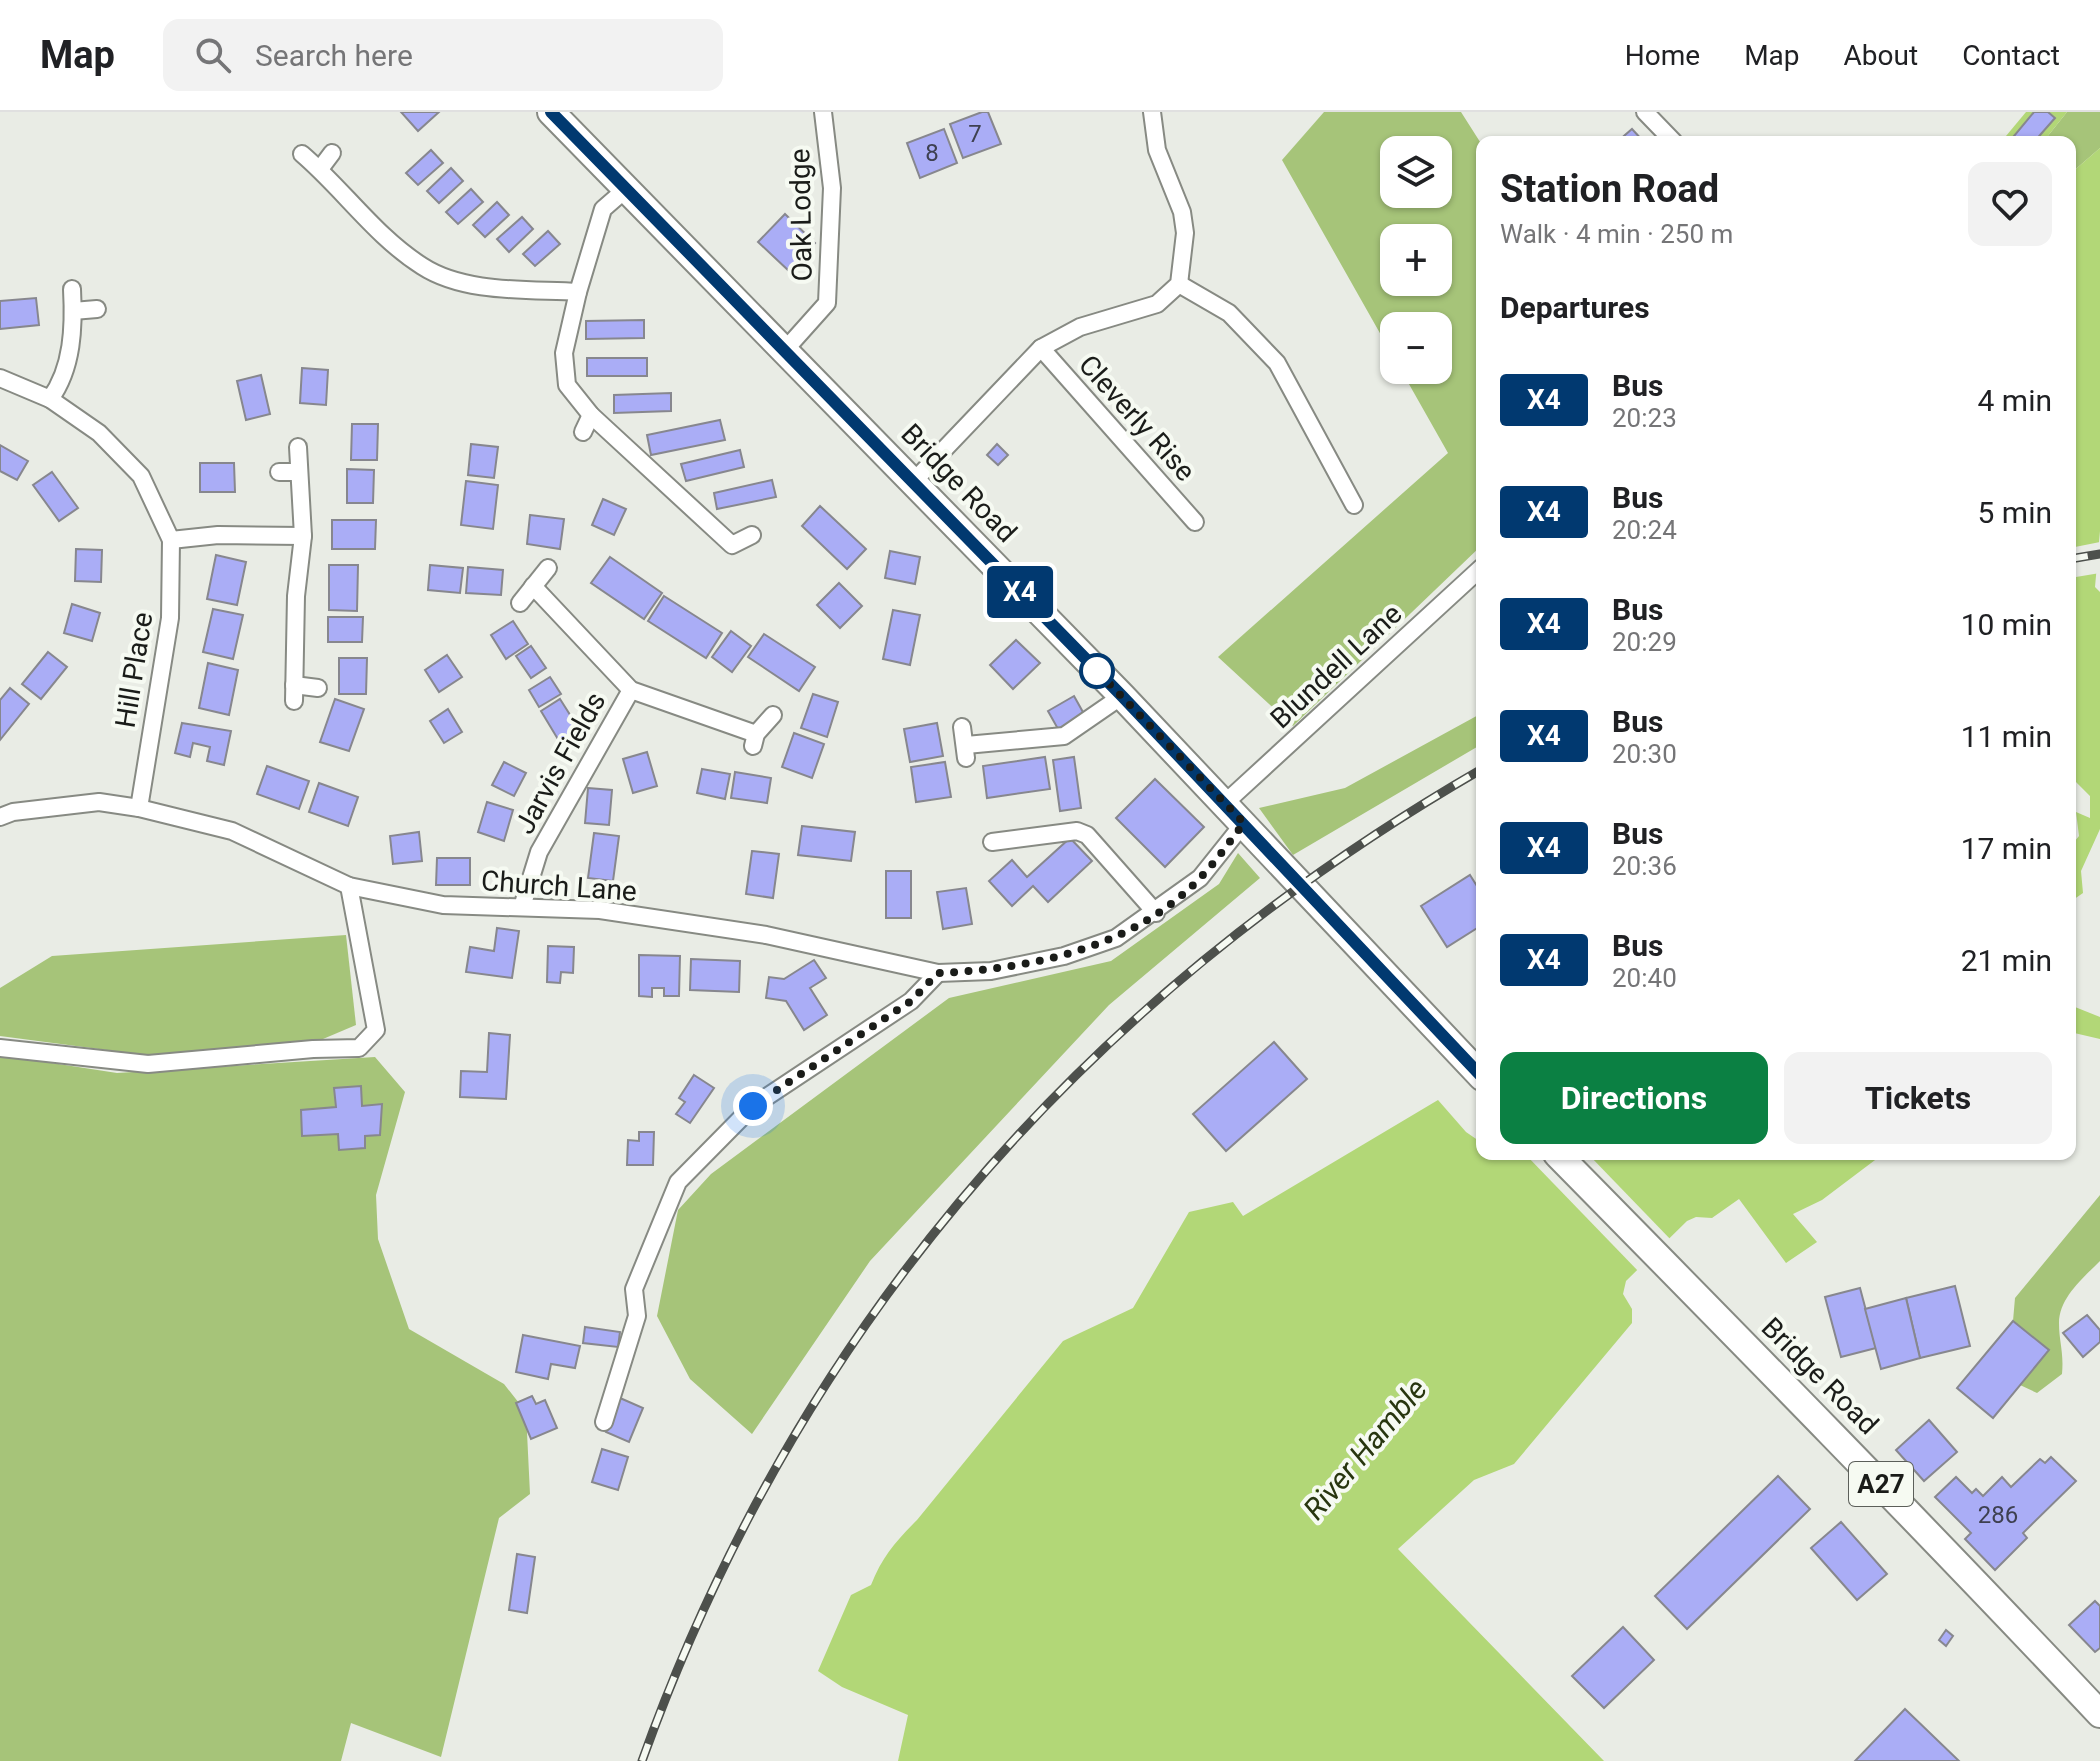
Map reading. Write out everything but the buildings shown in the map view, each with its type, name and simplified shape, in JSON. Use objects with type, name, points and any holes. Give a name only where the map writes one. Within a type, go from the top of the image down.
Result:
[{"type":"main road","name":"Bridge Road","points":[[551,112],[1122,696],[1476,1071]]},
{"type":"main road","name":"Bridge Road","points":[[1563,1160],[1657,1259],[1785,1384],[2100,1714]]},
{"type":"street","name":"Oak Lodge","points":[[785,350],[827,303],[832,188],[823,112]]},
{"type":"street","points":[[1152,112],[1157,150],[1182,212],[1185,233],[1179,284],[1229,313],[1277,363],[1354,505]]},
{"type":"street","points":[[1645,112],[1668,136]]},
{"type":"street","points":[[320,169],[332,153]]},
{"type":"street","points":[[302,154],[395,247],[425,268],[468,284],[578,292]]},
{"type":"street","points":[[626,189],[603,209],[578,292],[564,353],[567,385],[591,415],[732,545],[752,535]]},
{"type":"street","name":"Cleverly Rise","points":[[914,481],[1041,348],[1080,327],[1157,304],[1179,284]]},
{"type":"street","points":[[50,399],[62,383],[69,354],[72,289]]},
{"type":"street","points":[[73,311],[97,309]]},
{"type":"street","name":"Cleverly Rise","points":[[1041,348],[1195,522]]},
{"type":"street","name":"Hill Place","points":[[0,378],[50,399],[99,433],[141,476],[171,540],[170,618],[139,808]]},
{"type":"street","points":[[583,432],[591,415]]},
{"type":"street","points":[[298,447],[303,536],[296,596],[294,693],[318,688]]},
{"type":"street","points":[[279,472],[298,472]]},
{"type":"street","points":[[171,540],[218,535],[303,536]]},
{"type":"street","points":[[520,603],[548,568]]},
{"type":"street","name":"Blundell Lane","points":[[1225,803],[1476,573]]},
{"type":"street","name":"Jarvis Fields","points":[[533,586],[631,690],[755,740],[773,715]]},
{"type":"street","name":"Jarvis Fields","points":[[522,907],[539,852],[631,690]]},
{"type":"street","points":[[962,727],[966,752],[1064,736],[1122,696]]},
{"type":"street","points":[[0,817],[13,812],[99,802],[139,808],[232,831],[349,886],[376,1030],[359,1048],[313,1049],[148,1064],[0,1048]]},
{"type":"street","name":"Church Lane","points":[[349,886],[443,905],[600,910],[766,935],[938,973],[991,971],[1064,956],[1116,938],[1156,913],[1200,878],[1244,823]]},
{"type":"street","points":[[992,842],[1077,831],[1087,835],[1156,913]]},
{"type":"street","points":[[604,1422],[637,1316],[634,1289],[678,1182],[753,1106],[911,1001],[938,973]]},
{"type":"shaded area","points":[[1324,112],[1461,112],[1476,136],[1476,551],[1293,726],[1218,657],[1448,453],[1409,384],[1452,384],[1452,312],[1380,312],[1380,333],[1282,160]]},
{"type":"shaded area","points":[[2067,112],[2100,112],[2100,148],[2076,169],[2076,136],[2048,136]]},
{"type":"shaded area","points":[[1476,716],[1476,748],[1293,855],[1259,808],[1345,788]]},
{"type":"shaded area","points":[[1238,853],[1260,878],[1109,1005],[870,1261],[752,1434],[690,1379],[657,1316],[678,1210],[711,1174],[949,998],[1111,961],[1219,884]]},
{"type":"shaded area","points":[[346,935],[356,1025],[323,1039],[152,1056],[0,1036],[0,988],[52,956]]},
{"type":"shaded area","points":[[0,1055],[117,1073],[375,1057],[405,1092],[376,1195],[378,1239],[409,1329],[504,1384],[526,1412],[530,1494],[499,1518],[441,1757],[351,1723],[341,1761],[0,1761]]},
{"type":"shaded area","points":[[2100,1195],[2100,1261],[2073,1289],[2063,1305],[2059,1330],[2062,1374],[2037,1393],[2020,1385],[2049,1350],[2013,1321],[2015,1298]]},
{"type":"water","points":[[2026,112],[2067,112],[2048,136],[2006,136]]},
{"type":"water","points":[[2100,148],[2100,531],[2095,587],[2100,592],[2100,829],[2081,871],[2083,893],[2076,898],[2076,840],[2079,836],[2076,812],[2090,818],[2090,796],[2076,782],[2076,169]]},
{"type":"water","points":[[2076,1007],[2100,1017],[2100,1039],[2076,1033]]},
{"type":"water","name":"River Hamble","points":[[1438,1100],[1476,1139],[1476,1160],[1875,1160],[1822,1200],[1793,1214],[1817,1242],[1786,1263],[1739,1199],[1712,1218],[1696,1217],[1687,1221],[1626,1281],[1623,1294],[1632,1309],[1632,1323],[1514,1464],[1474,1480],[1398,1549],[1604,1761],[898,1761],[908,1715],[842,1687],[818,1671],[851,1595],[871,1585],[896,1542],[1063,1341],[1133,1308],[1189,1212],[1233,1202],[1243,1216]]},
{"type":"pier","points":[[2100,542],[2100,573],[2076,577],[2076,547]]},
{"type":"pier","points":[[1531,1160],[1594,1160],[1673,1242],[1640,1273]]},
{"type":"railway","points":[[2076,558],[2100,554]]},
{"type":"railway","points":[[642,1761],[707,1603],[783,1455],[871,1317],[971,1188],[1082,1070],[1204,960],[1338,860],[1476,773]]},
{"type":"bus line","name":"X4","points":[[551,112],[1122,696],[1476,1071]]},
{"type":"route","points":[[753,1106],[911,1001],[938,973],[991,971],[1064,956],[1116,938],[1156,913],[1200,878],[1244,823],[1097,671]]}]
